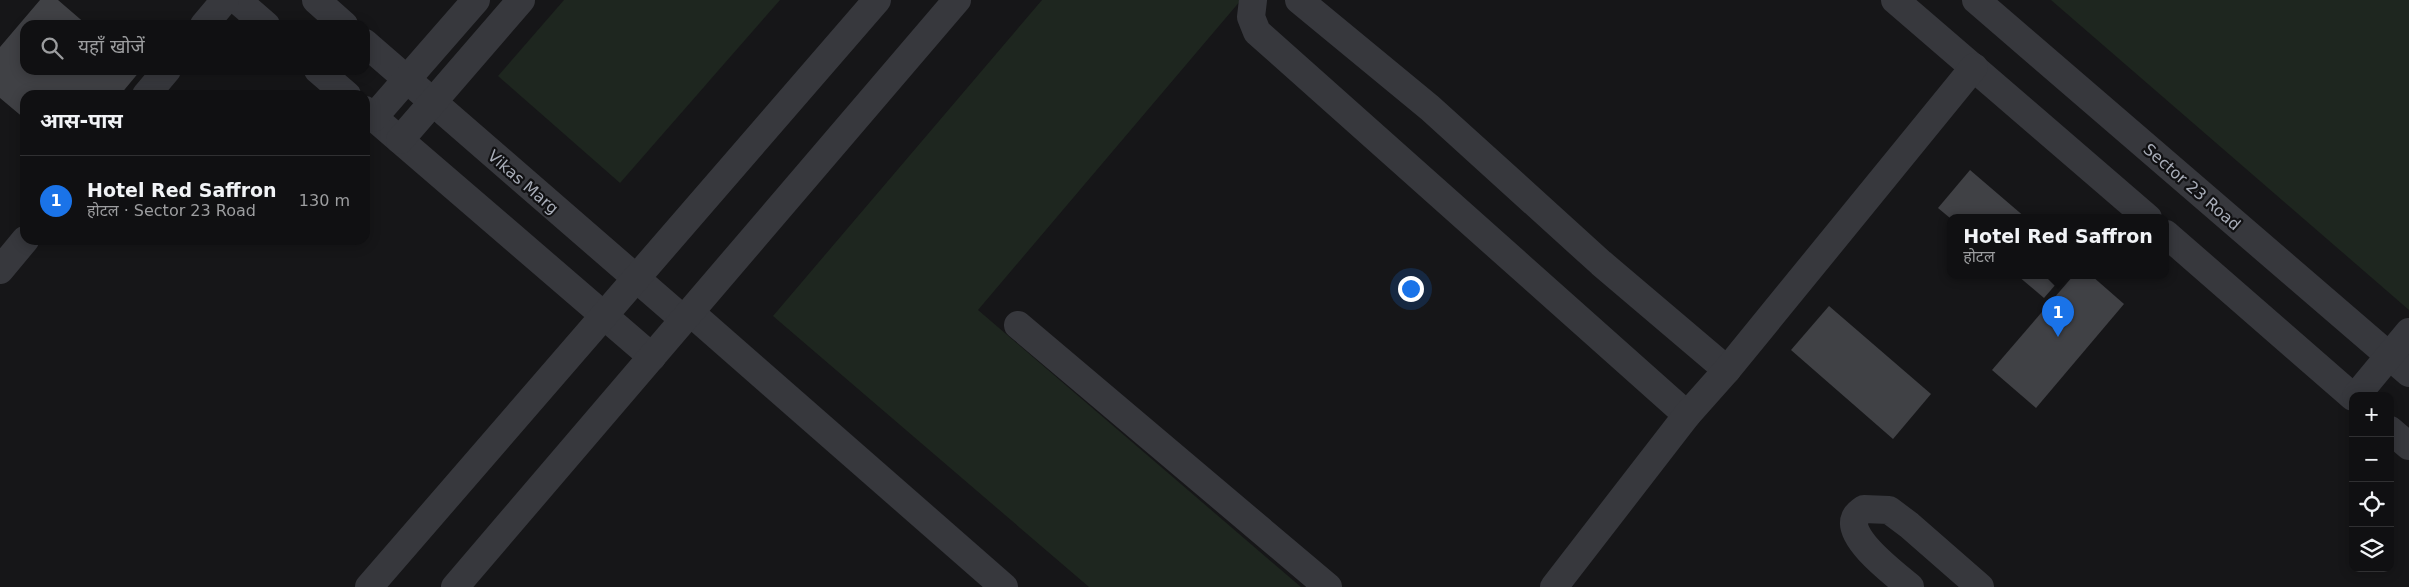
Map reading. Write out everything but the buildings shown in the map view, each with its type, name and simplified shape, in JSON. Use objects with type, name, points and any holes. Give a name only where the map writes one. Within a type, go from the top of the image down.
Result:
[{"type":"street","points":[[208,20],[225,0]]},
{"type":"street","points":[[237,0],[260,20]]},
{"type":"street","points":[[316,0],[338,20]]},
{"type":"street","points":[[370,113],[407,80],[476,0]]},
{"type":"street","points":[[400,140],[521,0]]},
{"type":"street","points":[[369,587],[877,0]]},
{"type":"street","points":[[455,587],[957,0]]},
{"type":"street","points":[[1253,0],[1251,17],[1257,32],[1687,415]]},
{"type":"street","points":[[1299,0],[1430,108],[1601,262],[1727,370]]},
{"type":"street","points":[[1895,0],[2143,214]]},
{"type":"street","name":"Sector 23 Road","points":[[1976,0],[2409,373]]},
{"type":"street","name":"Vikas Marg","points":[[370,47],[636,280],[687,316],[1004,587]]},
{"type":"street","points":[[1554,587],[1687,415],[1727,370],[1974,67]]},
{"type":"street","points":[[150,90],[163,75]]},
{"type":"street","points":[[324,75],[341,90]]},
{"type":"street","points":[[370,115],[652,357]]},
{"type":"street","points":[[2169,237],[2349,392]]},
{"type":"street","points":[[0,270],[21,245]]},
{"type":"street","points":[[1018,325],[1328,587]]},
{"type":"street","points":[[2357,392],[2409,332]]},
{"type":"street","points":[[2394,433],[2409,446]]},
{"type":"street","points":[[1910,587],[1862,544],[1854,527],[1855,517],[1864,509],[1889,510],[1980,587]]},
{"type":"shaded area","points":[[564,0],[780,0],[620,183],[498,76]]},
{"type":"shaded area","points":[[1042,0],[1241,0],[978,310],[1301,587],[1089,587],[773,316]]},
{"type":"shaded area","points":[[2051,0],[2409,0],[2409,310]]},
{"type":"place","name":"Hotel Red Saffron","points":[[2058,337]]}]
